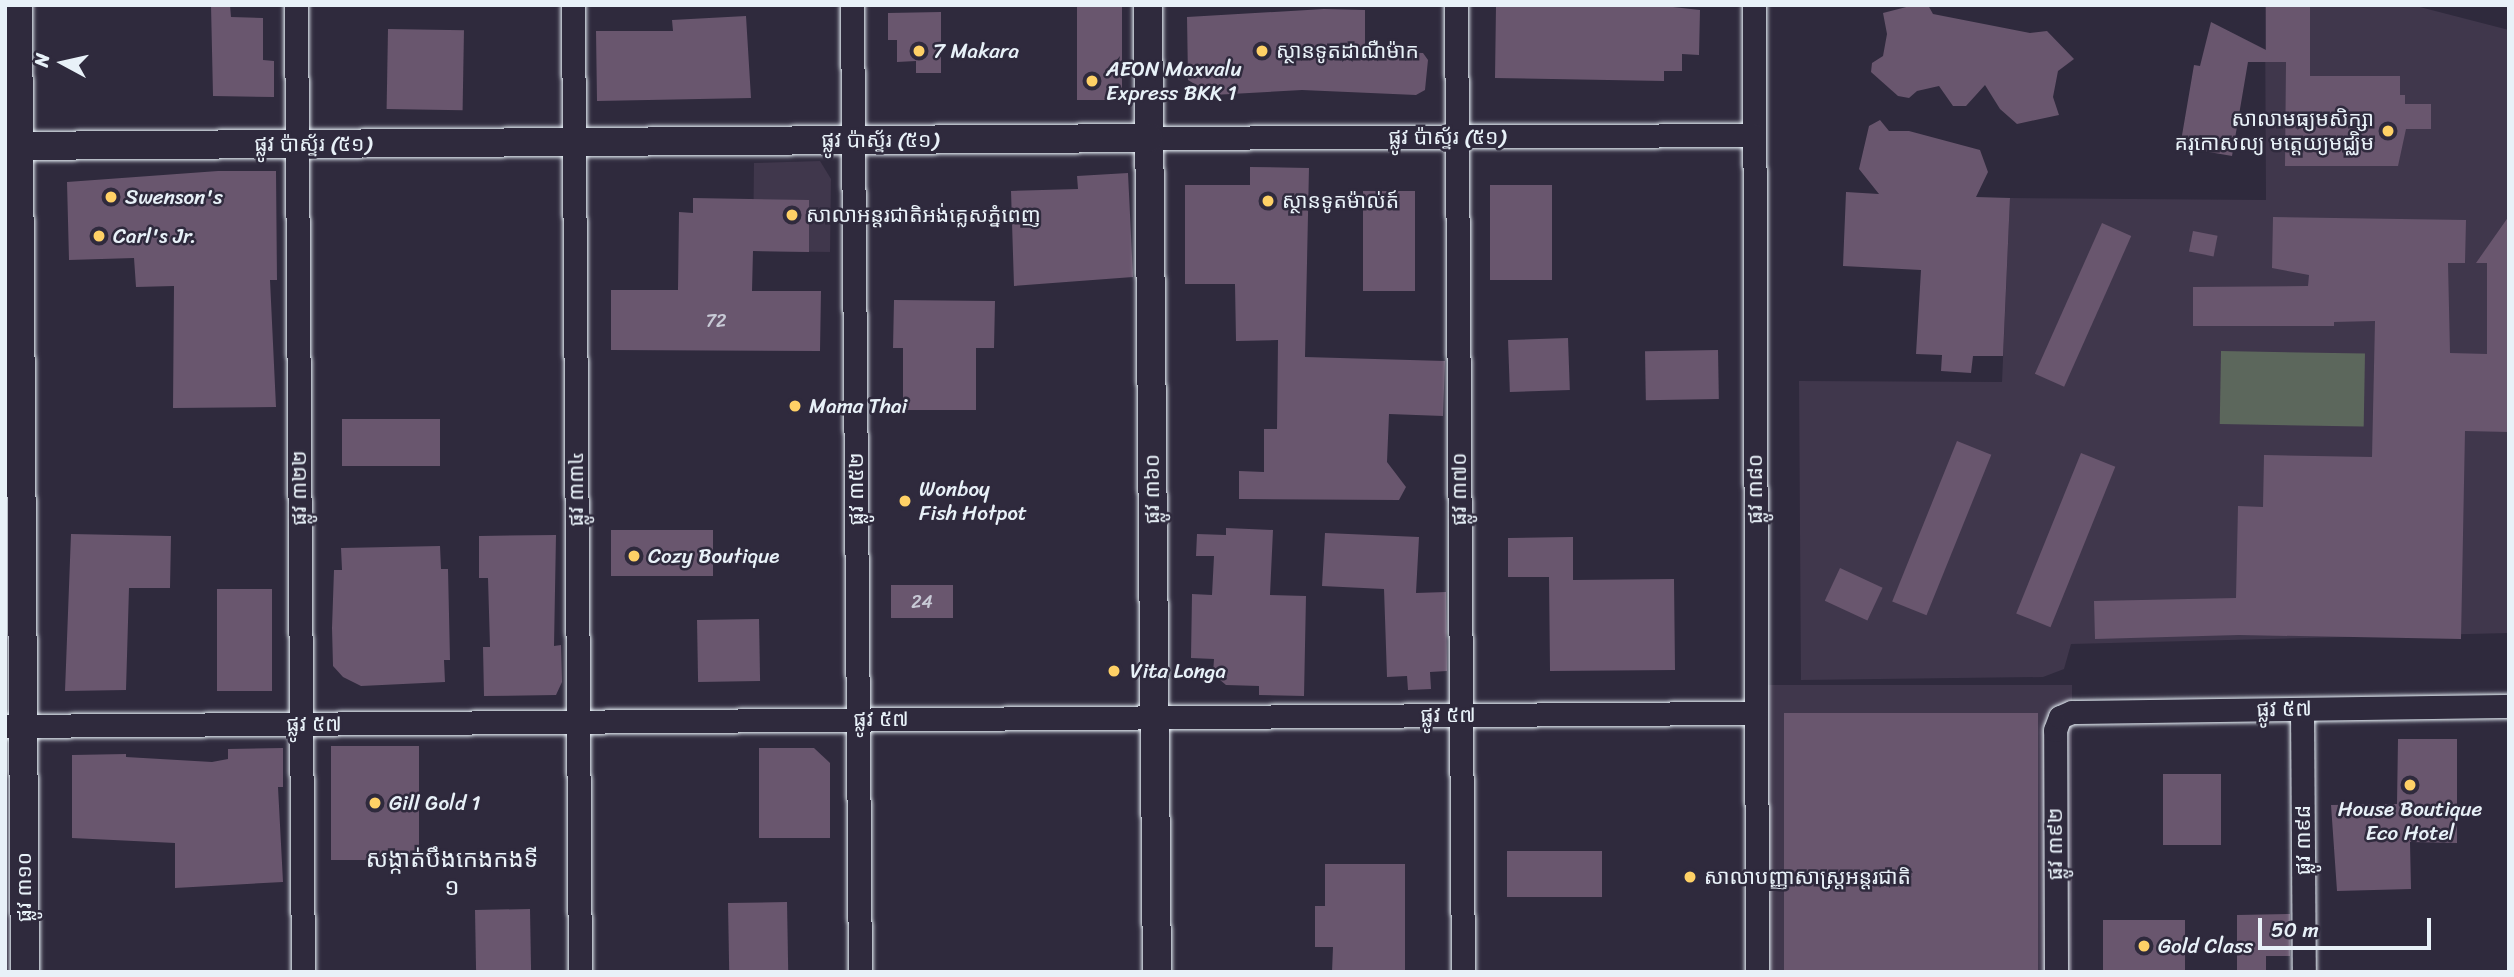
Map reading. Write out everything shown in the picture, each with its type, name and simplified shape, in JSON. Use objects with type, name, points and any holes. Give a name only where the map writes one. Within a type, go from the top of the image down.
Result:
[{"type":"street","name":"ផ្លូវ ៣១០","points":[[18,5],[12,146],[14,726],[25,972]]},
{"type":"street","name":"ផ្លូវ ៣២២","points":[[296,5],[303,972]]},
{"type":"street","name":"ផ្លូវ ៣៣៤","points":[[573,5],[580,972]]},
{"type":"street","name":"ផ្លូវ ៣៥២","points":[[852,5],[860,972]]},
{"type":"street","name":"ផ្លូវ ៣៦០","points":[[1148,5],[1157,972]]},
{"type":"street","name":"ផ្លូវ ៣៧០","points":[[1456,5],[1463,972]]},
{"type":"street","name":"ផ្លូវ ៣៨០","points":[[1754,5],[1757,972]]},
{"type":"street","name":"ផ្លូវ ប៉ាស្ទ័រ (៥១)","points":[[12,146],[1754,135]]},
{"type":"street","name":"ផ្លូវ ៥៧","points":[[2060,717],[2072,712],[2509,706]]},
{"type":"street","name":"ផ្លូវ ៣៩៨","points":[[2302,709],[2304,972]]},
{"type":"street","name":"ផ្លូវ ៥៧","points":[[14,726],[1756,713]]},
{"type":"street","name":"ផ្លូវ ៣៩២","points":[[2056,972],[2054,730],[2060,717]]},
{"type":"shaded area","points":[[2265,5],[2412,5],[2509,30],[2509,633],[2071,644],[2064,669],[2043,677],[1801,680],[1799,381],[2002,382],[2010,198],[2266,200]]},
{"type":"shaded area","name":"សាលាអន្តរជាតិអង់គ្លេសភ្នំពេញ","points":[[820,161],[831,179],[830,252],[753,251],[754,163]]},
{"type":"shaded area","points":[[1748,685],[2072,685],[2072,972],[1748,972]]},
{"type":"green space","points":[[2221,351],[2365,354],[2364,427],[2220,424]]},
{"type":"building","points":[[211,5],[230,5],[231,17],[263,18],[263,60],[274,61],[274,97],[213,96]]},
{"type":"building","points":[[1077,5],[1122,5],[1122,100],[1077,100]]},
{"type":"building","points":[[1496,5],[1655,5],[1700,10],[1699,55],[1682,54],[1682,71],[1664,71],[1664,81],[1495,78]]},
{"type":"building","points":[[1914,5],[1928,5],[1933,14],[2030,33],[2047,31],[2074,59],[2058,71],[2053,97],[2059,115],[2017,124],[2000,109],[1985,85],[1966,106],[1953,106],[1939,86],[1917,91],[1909,98],[1898,96],[1871,72],[1872,63],[1883,56],[1887,34],[1883,13]]},
{"type":"building","points":[[2266,7],[2310,7],[2310,76],[2400,76],[2400,95],[2405,95],[2405,104],[2431,104],[2431,129],[2406,129],[2398,166],[2285,166],[2286,62],[2248,62],[2232,156],[2180,147],[2194,65],[2200,66],[2211,22],[2266,50]]},
{"type":"building","points":[[1324,9],[1365,10],[1365,51],[1423,53],[1428,60],[1425,90],[1416,95],[1302,90],[1213,95],[1188,80],[1187,17]]},
{"type":"building","name":"7 Makara","points":[[941,12],[941,73],[916,73],[916,61],[897,62],[897,40],[888,40],[888,13]]},
{"type":"building","points":[[746,16],[751,98],[597,101],[596,31],[673,31],[672,20]]},
{"type":"building","points":[[388,29],[464,30],[463,110],[387,109]]},
{"type":"building","points":[[1880,120],[1889,131],[1909,131],[1980,150],[1988,172],[1976,197],[2010,198],[2003,356],[1973,356],[1971,373],[1941,371],[1942,355],[1916,354],[1921,270],[1843,266],[1846,192],[1879,194],[1859,169],[1869,126]]},
{"type":"building","points":[[1250,167],[1309,168],[1305,357],[1445,361],[1443,416],[1389,414],[1387,462],[1406,487],[1399,500],[1239,499],[1239,471],[1264,472],[1264,429],[1277,429],[1278,340],[1236,341],[1235,284],[1185,284],[1185,185],[1250,185]]},
{"type":"building","points":[[218,171],[276,171],[277,280],[270,280],[276,407],[173,408],[174,286],[136,287],[134,258],[69,260],[67,182]]},
{"type":"building","points":[[1128,173],[1133,277],[1014,286],[1011,191],[1078,189],[1077,176]]},
{"type":"building","points":[[1490,185],[1552,185],[1552,280],[1490,280]]},
{"type":"building","points":[[1363,191],[1415,191],[1415,291],[1363,291]]},
{"type":"building","points":[[693,198],[809,200],[809,252],[753,251],[752,291],[821,291],[820,351],[611,350],[611,290],[678,290],[679,212],[693,213]]},
{"type":"building","points":[[2509,216],[2509,432],[2465,431],[2461,639],[2239,635],[2095,639],[2094,601],[2236,598],[2238,506],[2263,507],[2264,455],[2372,457],[2375,321],[2334,322],[2334,326],[2193,326],[2193,287],[2308,286],[2309,275],[2272,268],[2273,217],[2466,220],[2465,263],[2448,263],[2450,353],[2487,354],[2487,263],[2476,263]]},
{"type":"building","points":[[2102,223],[2131,236],[2064,387],[2035,374]]},
{"type":"building","points":[[2193,231],[2218,236],[2214,256],[2189,252]]},
{"type":"building","points":[[894,300],[995,301],[994,348],[976,348],[976,410],[903,410],[903,348],[893,348]]},
{"type":"building","points":[[1568,338],[1570,390],[1510,392],[1508,340]]},
{"type":"building","points":[[1718,350],[1719,399],[1646,400],[1645,351]]},
{"type":"building","points":[[342,419],[440,419],[440,466],[342,466]]},
{"type":"building","points":[[1957,441],[1991,455],[1926,615],[1892,601]]},
{"type":"building","points":[[2081,453],[2115,467],[2050,627],[2016,613]]},
{"type":"building","points":[[1226,528],[1273,530],[1270,595],[1306,596],[1304,696],[1259,695],[1259,686],[1226,685],[1213,674],[1214,659],[1191,658],[1192,594],[1212,595],[1214,556],[1196,556],[1197,534],[1226,535]]},
{"type":"building","points":[[611,530],[713,530],[713,576],[611,576]]},
{"type":"building","points":[[1325,533],[1419,537],[1416,593],[1446,592],[1447,671],[1430,672],[1431,689],[1408,690],[1407,676],[1387,677],[1384,589],[1322,586]]},
{"type":"building","points":[[71,534],[171,536],[170,588],[129,588],[126,690],[65,691]]},
{"type":"building","points":[[556,535],[554,646],[561,645],[562,682],[556,695],[484,696],[483,647],[490,647],[488,578],[479,578],[479,536]]},
{"type":"building","points":[[1573,537],[1573,580],[1674,579],[1675,670],[1550,671],[1549,577],[1508,577],[1508,538]]},
{"type":"building","points":[[440,546],[441,569],[448,569],[450,660],[444,660],[445,682],[361,686],[343,677],[333,666],[332,628],[334,570],[342,570],[341,548]]},
{"type":"building","points":[[1840,568],[1883,588],[1867,620],[1825,601]]},
{"type":"building","points":[[891,585],[953,585],[953,618],[891,618]]},
{"type":"building","points":[[217,589],[272,589],[272,691],[217,691]]},
{"type":"building","points":[[759,619],[760,681],[698,682],[697,620]]},
{"type":"building","points":[[1784,713],[2038,713],[2038,972],[1784,972]]},
{"type":"building","points":[[2398,739],[2457,739],[2457,843],[2410,842],[2411,889],[2337,891],[2331,805],[2397,804]]},
{"type":"building","name":"Gill Gold 1","points":[[331,746],[419,746],[419,860],[331,860]]},
{"type":"building","points":[[283,748],[283,787],[278,787],[283,882],[175,888],[175,843],[72,838],[72,755],[126,754],[126,757],[212,762],[228,759],[228,749]]},
{"type":"building","points":[[759,748],[814,748],[830,763],[830,838],[759,838]]},
{"type":"building","points":[[2163,774],[2221,774],[2221,845],[2163,845]]},
{"type":"building","points":[[1507,851],[1602,851],[1602,897],[1507,897]]},
{"type":"building","points":[[1325,864],[1405,864],[1405,972],[1332,972],[1333,947],[1315,947],[1315,906],[1325,906]]},
{"type":"building","points":[[787,902],[788,972],[729,972],[728,903]]},
{"type":"building","points":[[530,909],[531,972],[476,972],[475,910]]},
{"type":"building","points":[[2290,914],[2290,956],[2266,956],[2266,972],[2237,972],[2237,915]]},
{"type":"building","name":"Gold Class","points":[[2103,920],[2185,920],[2185,972],[2103,972]]},
{"type":"place","name":"7 Makara","points":[[919,51]]},
{"type":"place","name":"ស្ថានទូតដាណឺម៉ាក","points":[[1262,51]]},
{"type":"place","name":"AEON Maxvalu Express BKK 1","points":[[1092,81]]},
{"type":"place","name":"សាលាមធ្យមសិក្សា គរុកោសល្យ មត្តេយ្យមជ្ឈិម","points":[[2388,131]]},
{"type":"place","name":"Swenson's","points":[[111,197]]},
{"type":"place","name":"ស្ថានទូតម៉ាល់ត៍","points":[[1268,201]]},
{"type":"place","name":"សាលាអន្តរជាតិអង់គ្លេសភ្នំពេញ","points":[[792,215]]},
{"type":"place","name":"Carl's Jr.","points":[[99,236]]},
{"type":"place","name":"Mama Thai","points":[[795,406]]},
{"type":"place","name":"Wonboy Fish Hotpot","points":[[905,501]]},
{"type":"place","name":"Cozy Boutique","points":[[634,556]]},
{"type":"place","name":"Vita Longa","points":[[1114,671]]},
{"type":"place","name":"House Boutique Eco Hotel","points":[[2410,785]]},
{"type":"place","name":"Gill Gold 1","points":[[375,803]]},
{"type":"place","name":"សាលាបញ្ញាសាស្ត្រអន្តរជាតិ","points":[[1690,877]]},
{"type":"place","name":"Gold Class","points":[[2144,946]]},
{"type":"district","name":"សង្កាត់បឹងកេងកងទី ១","points":[[452,874]]}]
